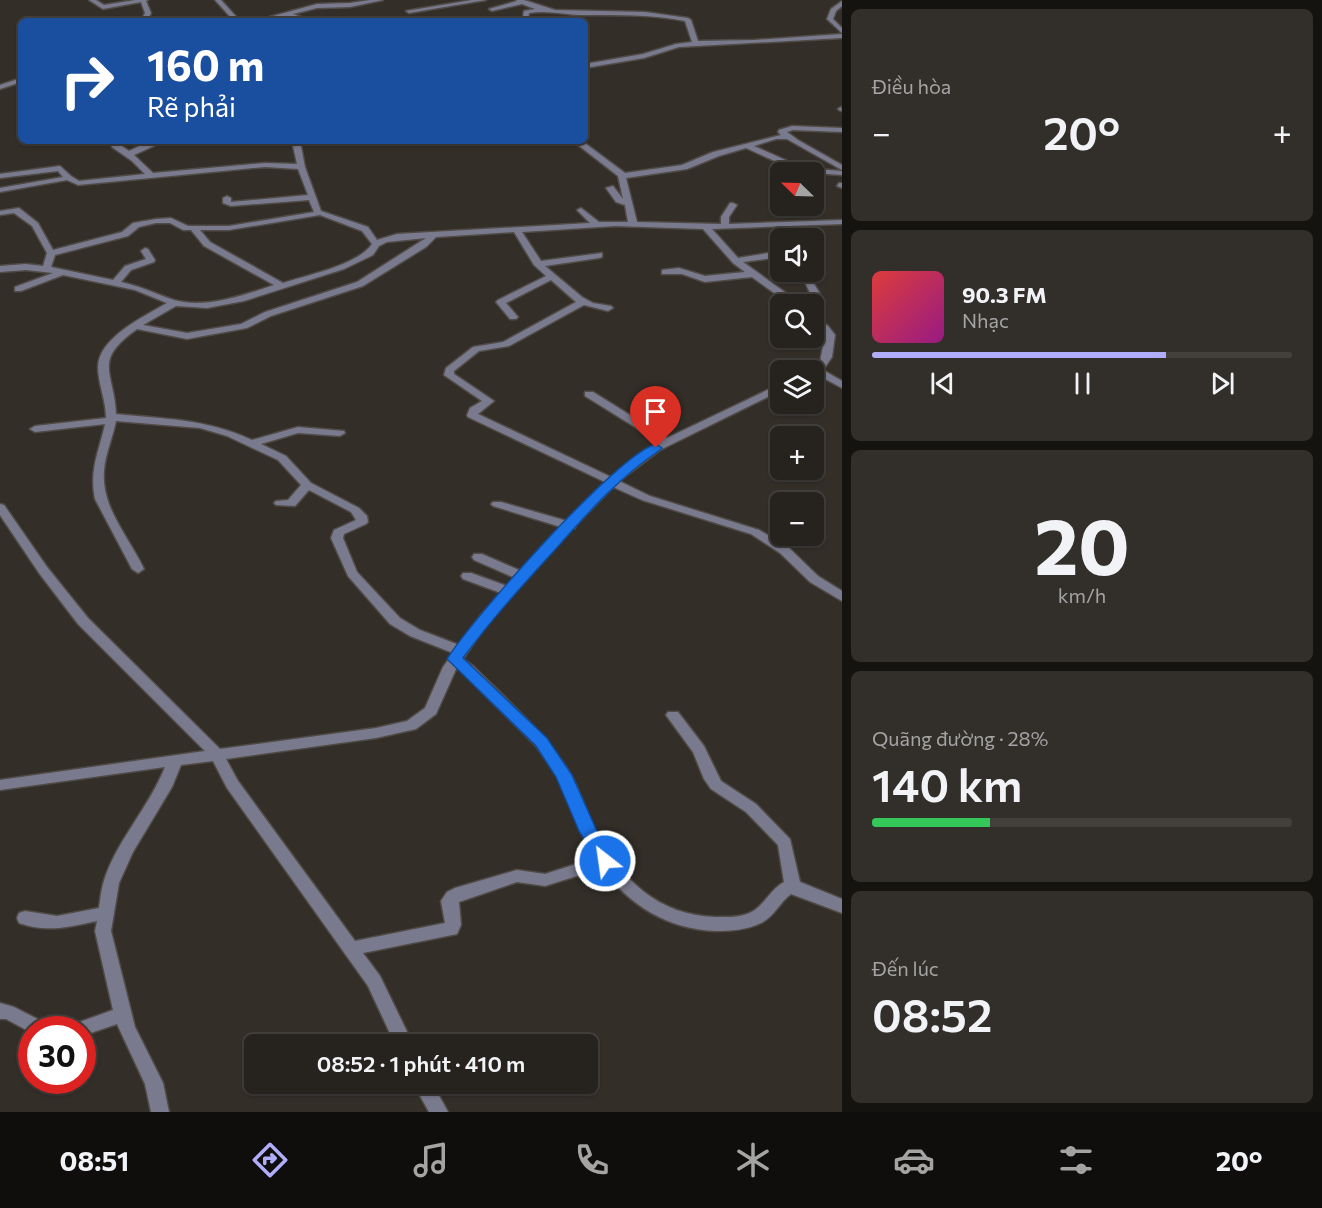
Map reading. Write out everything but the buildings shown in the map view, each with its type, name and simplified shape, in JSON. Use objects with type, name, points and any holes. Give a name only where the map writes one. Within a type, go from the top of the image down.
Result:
[{"type":"street","points":[[92,0],[103,7],[144,0],[148,13],[146,18]]},
{"type":"street","points":[[218,0],[234,18]]},
{"type":"street","points":[[270,18],[323,5],[380,0]]},
{"type":"street","points":[[409,11],[483,0]]},
{"type":"street","points":[[492,9],[521,1],[574,14],[649,14],[688,20],[696,43]]},
{"type":"street","points":[[830,19],[833,10],[842,3]]},
{"type":"street","points":[[352,4],[366,11]]},
{"type":"street","points":[[526,18],[526,12],[545,8]]},
{"type":"street","points":[[286,14],[299,18]]},
{"type":"street","points":[[830,19],[842,18]]},
{"type":"street","points":[[830,19],[842,31]]},
{"type":"street","points":[[588,65],[644,56],[678,45],[842,36]]},
{"type":"street","points":[[0,87],[18,81]]},
{"type":"street","points":[[842,130],[792,128],[782,132],[842,168]]},
{"type":"street","points":[[622,176],[684,167],[746,145],[776,137],[787,137]]},
{"type":"street","points":[[118,144],[116,145],[129,154],[151,176]]},
{"type":"street","points":[[129,154],[151,144]]},
{"type":"street","points":[[297,144],[301,167],[320,213]]},
{"type":"street","points":[[581,144],[622,176],[633,224]]},
{"type":"street","points":[[746,145],[802,170],[842,173]]},
{"type":"street","points":[[0,176],[58,168],[62,169],[68,178],[78,183],[265,165],[301,167]]},
{"type":"street","points":[[0,190],[68,178]]},
{"type":"street","points":[[610,188],[618,200],[629,204]]},
{"type":"street","points":[[227,198],[227,203],[231,204],[312,197]]},
{"type":"street","points":[[725,227],[725,217],[733,205]]},
{"type":"street","points":[[0,213],[14,210],[35,225],[51,253],[46,270]]},
{"type":"street","points":[[581,210],[597,225]]},
{"type":"street","points":[[51,253],[125,234],[136,225],[147,222],[171,220],[184,228],[194,229],[236,228],[320,213],[368,231],[397,237]]},
{"type":"street","points":[[0,269],[26,267],[46,270],[144,290],[174,303],[219,304],[340,267],[367,255],[376,244],[397,237],[597,225],[725,227],[842,222]]},
{"type":"street","points":[[705,227],[736,261],[781,294]]},
{"type":"street","points":[[194,229],[207,244],[282,286]]},
{"type":"street","points":[[517,230],[537,263],[551,277],[590,305],[608,308]]},
{"type":"street","points":[[368,231],[376,244]]},
{"type":"street","points":[[135,326],[187,336],[244,326],[264,316],[360,284],[414,251],[435,234]]},
{"type":"street","points":[[115,283],[128,268],[152,260],[145,251]]},
{"type":"street","points":[[537,263],[545,265],[565,259],[599,255]]},
{"type":"street","points":[[736,261],[770,256]]},
{"type":"street","points":[[665,272],[685,270],[698,278],[705,279],[754,274]]},
{"type":"street","points":[[18,289],[63,273]]},
{"type":"street","points":[[513,317],[501,302],[551,277]]},
{"type":"street","points":[[582,300],[578,305],[506,344],[476,349],[453,365],[449,370],[449,375],[489,401],[472,412],[476,418],[669,507],[728,522],[755,532],[784,550],[814,579],[842,597]]},
{"type":"street","points":[[138,569],[130,549],[106,516],[98,482],[98,469],[111,418],[102,361],[108,349],[135,326],[174,303]]},
{"type":"street","points":[[824,327],[830,336],[824,364]]},
{"type":"street","points":[[824,376],[842,385]]},
{"type":"street","points":[[0,785],[376,733],[411,725],[431,711],[443,679],[457,655],[509,591],[611,482],[636,460],[666,442],[770,392]]},
{"type":"street","points":[[589,394],[666,442]]},
{"type":"street","points":[[34,429],[111,418],[201,424],[252,443],[287,461],[307,485],[355,510],[361,516],[362,522],[338,532],[337,538],[352,573],[395,621],[457,655],[468,669],[541,742],[564,775],[588,831],[605,861],[618,877],[650,906],[676,919],[698,924],[734,924],[758,917],[785,889],[793,887],[842,906]]},
{"type":"street","points":[[252,443],[298,430],[340,433]]},
{"type":"street","points":[[280,503],[291,504],[307,485]]},
{"type":"street","points":[[497,504],[571,526]]},
{"type":"street","points":[[0,507],[43,570],[83,621],[217,755],[232,784],[374,981],[399,1034]]},
{"type":"street","points":[[478,556],[522,576]]},
{"type":"street","points":[[467,576],[509,591]]},
{"type":"street","points":[[673,715],[699,750],[716,785],[751,808],[780,837],[787,850],[793,887]]},
{"type":"street","points":[[160,1112],[154,1083],[127,1028],[103,931],[105,913],[117,867],[152,811],[176,760]]},
{"type":"street","points":[[351,949],[451,929],[453,925],[449,902],[461,893],[517,876],[545,880],[605,861]]},
{"type":"street","points":[[25,918],[57,923],[105,913]]},
{"type":"street","points":[[0,1011],[18,1017]]},
{"type":"street","points":[[96,1023],[123,1014]]},
{"type":"street","points":[[428,1094],[439,1112]]},
{"type":"route","points":[[605,861],[588,831],[564,775],[541,742],[468,669],[454,659],[485,618],[571,526],[593,499],[636,460],[656,448]]}]
